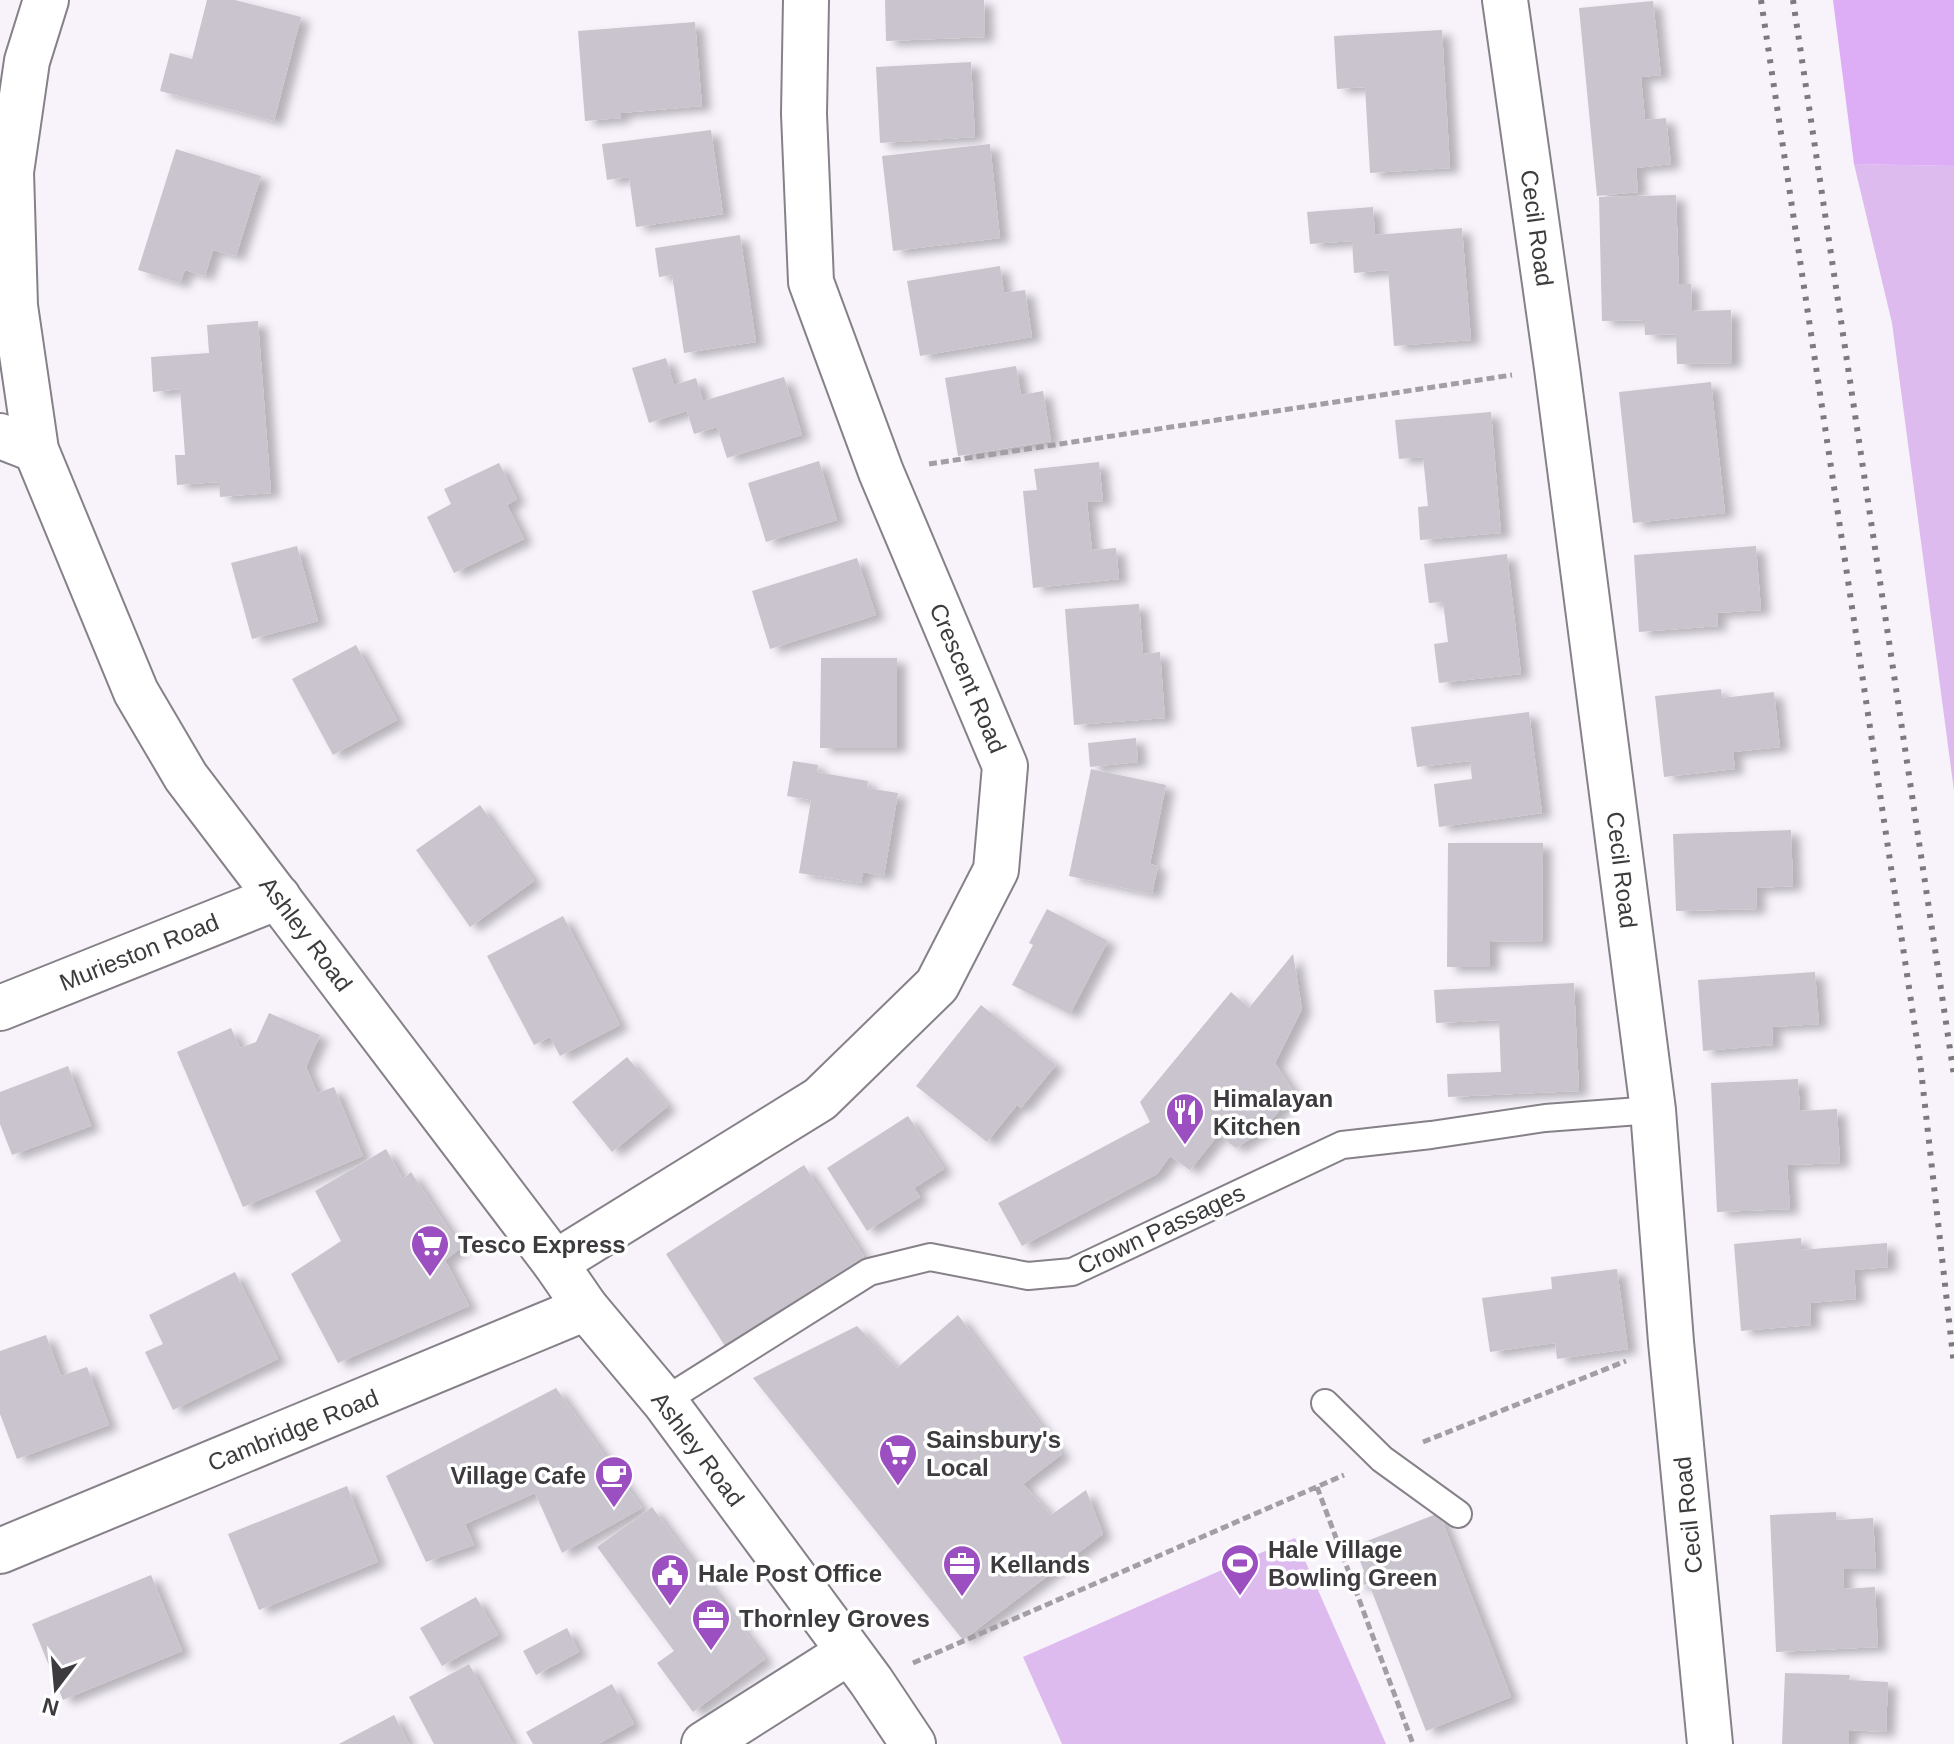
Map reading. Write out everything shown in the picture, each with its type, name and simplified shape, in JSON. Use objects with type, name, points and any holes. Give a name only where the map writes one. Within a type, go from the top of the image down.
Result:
[{"type":"street","name":"Ashley Road","points":[[46,0],[27,61],[11,172],[18,443],[136,692],[186,777],[586,1308],[664,1401],[913,1744]]},
{"type":"street","name":"Crescent Road","points":[[555,1263],[820,1099],[937,985],[996,870],[1005,766],[881,472],[811,282],[804,114],[806,0]]},
{"type":"street","name":"Cecil Road","points":[[1505,0],[1557,368],[1653,1110],[1671,1342],[1710,1744]]},
{"type":"street","name":"Murieston Road","points":[[0,1008],[278,897]]},
{"type":"street","name":"Cambridge Road","points":[[0,1551],[586,1308]]},
{"type":"street","points":[[704,1744],[860,1667]]},
{"type":"lane","name":"Crown Passages","points":[[664,1401],[869,1272],[930,1257],[1028,1276],[1072,1272],[1342,1145],[1545,1118],[1653,1110]]},
{"type":"lane","points":[[1325,1403],[1382,1459],[1458,1514]]},
{"type":"path","points":[[881,472],[1557,368]]},
{"type":"path","points":[[860,1667],[1317,1487],[1671,1342]]},
{"type":"path","points":[[1317,1487],[1413,1744]]},
{"type":"shaded area","points":[[1833,0],[1954,0],[1954,166],[1854,164]]},
{"type":"shaded area","points":[[1854,164],[1954,166],[1954,791],[1892,323]]},
{"type":"shaded area","name":"Hale Village Bowling Green","points":[[1295,1538],[1386,1744],[1062,1744],[1023,1657]]},
{"type":"building","points":[[207,0],[235,0],[301,17],[274,121],[160,91],[170,53],[192,59]]},
{"type":"building","points":[[885,0],[984,0],[985,37],[886,41]]},
{"type":"building","points":[[1653,1],[1661,75],[1641,77],[1645,120],[1666,118],[1671,164],[1636,168],[1638,192],[1597,196],[1579,8]]},
{"type":"building","points":[[695,22],[702,106],[621,113],[621,118],[585,121],[578,31]]},
{"type":"building","points":[[1442,30],[1450,168],[1370,173],[1365,87],[1337,89],[1334,36]]},
{"type":"building","points":[[971,62],[975,137],[880,143],[876,67]]},
{"type":"building","points":[[711,130],[723,214],[636,227],[629,177],[607,180],[602,144]]},
{"type":"building","points":[[990,144],[1000,238],[893,251],[882,156]]},
{"type":"building","points":[[176,149],[261,176],[236,256],[213,250],[205,276],[185,270],[180,283],[138,270]]},
{"type":"building","points":[[1676,195],[1679,284],[1691,284],[1692,311],[1731,310],[1732,363],[1677,364],[1676,334],[1645,335],[1644,320],[1602,321],[1599,197]]},
{"type":"building","points":[[1373,207],[1375,235],[1462,228],[1471,340],[1394,346],[1388,270],[1354,273],[1352,241],[1310,244],[1307,212]]},
{"type":"building","points":[[740,235],[756,342],[684,353],[672,275],[659,277],[655,248]]},
{"type":"building","points":[[1000,266],[1004,293],[1025,290],[1032,337],[920,356],[907,281]]},
{"type":"building","points":[[258,321],[271,493],[220,497],[219,482],[177,485],[175,455],[185,455],[180,389],[153,392],[151,357],[209,353],[207,325]]},
{"type":"building","points":[[666,358],[674,385],[696,378],[703,401],[784,377],[802,435],[727,458],[717,427],[694,434],[687,411],[649,423],[632,368]]},
{"type":"building","points":[[1016,366],[1021,395],[1043,391],[1051,441],[958,456],[945,378]]},
{"type":"building","points":[[1711,382],[1725,513],[1633,523],[1619,392]]},
{"type":"building","points":[[1491,412],[1501,533],[1420,540],[1418,507],[1428,506],[1423,457],[1399,459],[1395,420]]},
{"type":"building","points":[[819,461],[837,520],[766,542],[748,483]]},
{"type":"building","points":[[1099,462],[1103,501],[1087,502],[1092,550],[1116,548],[1119,579],[1033,588],[1023,491],[1037,490],[1034,469]]},
{"type":"building","points":[[499,463],[517,499],[507,505],[524,539],[454,573],[427,517],[451,504],[444,489]]},
{"type":"building","points":[[297,546],[318,621],[252,639],[231,563]]},
{"type":"building","points":[[1756,546],[1761,610],[1717,613],[1718,626],[1639,632],[1634,555]]},
{"type":"building","points":[[1507,554],[1521,674],[1439,683],[1434,644],[1448,642],[1443,602],[1429,603],[1424,564]]},
{"type":"building","points":[[857,558],[876,615],[770,649],[752,591]]},
{"type":"building","points":[[1139,604],[1143,654],[1160,652],[1165,718],[1074,725],[1065,609]]},
{"type":"building","points":[[356,645],[397,720],[333,755],[292,679]]},
{"type":"building","points":[[821,658],[897,658],[897,748],[820,748]]},
{"type":"building","points":[[1721,689],[1722,698],[1774,692],[1780,747],[1733,752],[1735,769],[1664,777],[1655,696]]},
{"type":"building","points":[[1529,712],[1542,813],[1439,827],[1434,784],[1472,779],[1470,761],[1417,767],[1411,727]]},
{"type":"building","points":[[1136,738],[1138,762],[1090,767],[1088,743]]},
{"type":"building","points":[[793,761],[818,765],[817,772],[868,781],[867,788],[898,793],[884,876],[863,872],[861,883],[799,873],[811,800],[787,796]]},
{"type":"building","points":[[1091,769],[1166,785],[1150,864],[1158,866],[1152,894],[1069,876]]},
{"type":"building","points":[[480,805],[534,881],[470,927],[416,850]]},
{"type":"building","points":[[1791,830],[1793,886],[1756,888],[1757,909],[1676,911],[1673,834]]},
{"type":"building","points":[[1448,843],[1543,843],[1542,942],[1490,941],[1490,967],[1447,967]]},
{"type":"building","points":[[1047,909],[1108,941],[1070,1014],[1012,985]]},
{"type":"building","points":[[563,916],[620,1025],[560,1056],[550,1037],[534,1045],[487,956]]},
{"type":"building","points":[[1293,954],[1302,1009],[1275,1063],[1294,1093],[1262,1131],[1236,1148],[1218,1135],[1190,1170],[1170,1156],[1157,1174],[1022,1246],[998,1203],[1150,1122],[1140,1102],[1231,992],[1249,1008]]},
{"type":"building","points":[[1815,972],[1819,1024],[1772,1027],[1773,1045],[1703,1051],[1698,980]]},
{"type":"building","points":[[1574,983],[1579,1091],[1448,1097],[1447,1074],[1501,1072],[1499,1020],[1436,1023],[1434,990]]},
{"type":"building","points":[[981,1005],[1056,1065],[1021,1108],[1017,1105],[987,1142],[916,1086]]},
{"type":"building","points":[[269,1013],[320,1035],[306,1067],[317,1093],[334,1087],[363,1156],[243,1207],[177,1052],[231,1028],[240,1048],[256,1042]]},
{"type":"building","points":[[627,1057],[668,1106],[612,1152],[572,1102]]},
{"type":"building","points":[[68,1066],[91,1126],[12,1155],[0,1124],[0,1092]]},
{"type":"building","points":[[1798,1079],[1800,1111],[1837,1109],[1840,1163],[1787,1165],[1790,1209],[1717,1212],[1711,1083]]},
{"type":"building","points":[[908,1116],[944,1169],[914,1188],[920,1197],[867,1231],[827,1168]]},
{"type":"building","points":[[386,1149],[403,1179],[411,1172],[461,1248],[445,1260],[469,1306],[338,1363],[291,1274],[341,1241],[315,1191]]},
{"type":"building","points":[[804,1165],[864,1257],[725,1346],[666,1254]]},
{"type":"building","points":[[1801,1238],[1801,1250],[1887,1243],[1888,1267],[1854,1270],[1856,1299],[1810,1303],[1811,1325],[1741,1331],[1734,1244]]},
{"type":"building","points":[[1617,1269],[1628,1349],[1557,1359],[1555,1343],[1490,1352],[1482,1298],[1552,1289],[1551,1277]]},
{"type":"building","points":[[235,1272],[278,1359],[173,1410],[145,1352],[163,1344],[149,1315]]},
{"type":"building","points":[[958,1315],[1062,1454],[1023,1484],[1051,1515],[1086,1490],[1103,1534],[963,1640],[753,1378],[857,1326],[897,1368]]},
{"type":"building","points":[[46,1335],[61,1376],[87,1367],[109,1425],[17,1459],[0,1414],[0,1351]]},
{"type":"building","points":[[556,1388],[642,1508],[562,1553],[535,1493],[465,1524],[474,1545],[426,1562],[386,1476]]},
{"type":"building","points":[[347,1486],[378,1562],[259,1610],[228,1534]]},
{"type":"building","points":[[652,1507],[765,1659],[693,1712],[657,1663],[674,1651],[597,1547]]},
{"type":"building","points":[[1836,1512],[1836,1520],[1873,1518],[1876,1569],[1843,1569],[1844,1589],[1875,1587],[1878,1647],[1776,1652],[1770,1515]]},
{"type":"building","points":[[1439,1513],[1511,1697],[1426,1731],[1369,1584],[1354,1586],[1364,1571],[1354,1546]]},
{"type":"building","points":[[151,1575],[182,1651],[63,1700],[32,1624]]},
{"type":"building","points":[[476,1597],[498,1635],[442,1666],[420,1628]]},
{"type":"building","points":[[567,1628],[579,1652],[536,1675],[523,1651]]},
{"type":"building","points":[[469,1664],[513,1744],[434,1744],[409,1697]]},
{"type":"building","points":[[1785,1673],[1850,1675],[1849,1680],[1888,1682],[1886,1732],[1849,1730],[1849,1744],[1782,1744]]},
{"type":"building","points":[[612,1684],[634,1724],[598,1744],[533,1744],[526,1732]]},
{"type":"building","points":[[394,1715],[409,1744],[339,1744]]},
{"type":"railway","points":[[1761,0],[1920,1061],[1954,1365]]},
{"type":"railway","points":[[1793,0],[1954,1076]]},
{"type":"place","name":"Himalayan Kitchen","points":[[1185,1146]]},
{"type":"place","name":"Tesco Express","points":[[430,1278]]},
{"type":"place","name":"Sainsbury's Local","points":[[898,1487]]},
{"type":"place","name":"Village Cafe","points":[[614,1509]]},
{"type":"place","name":"Hale Village Bowling Green","points":[[1240,1597]]},
{"type":"place","name":"Kellands","points":[[962,1598]]},
{"type":"place","name":"Hale Post Office","points":[[670,1607]]},
{"type":"place","name":"Thornley Groves","points":[[711,1652]]}]
